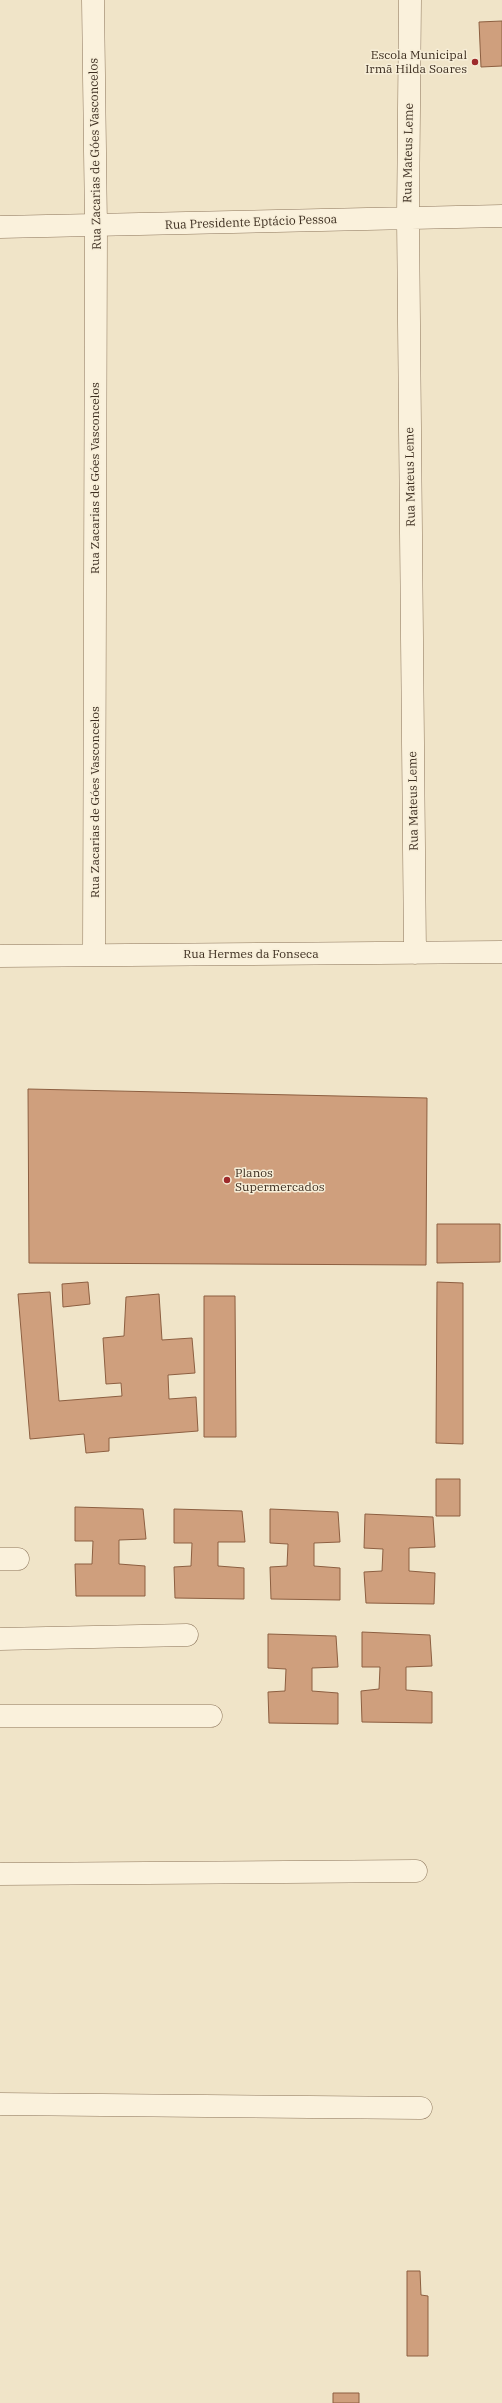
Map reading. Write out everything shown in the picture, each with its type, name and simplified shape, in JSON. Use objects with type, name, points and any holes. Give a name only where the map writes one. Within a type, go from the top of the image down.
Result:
[{"type":"street","name":"Rua Zacarias de Góes Vasconcelos","points":[[93,0],[96,226],[94,955]]},
{"type":"street","name":"Rua Mateus Leme","points":[[410,0],[408,218],[415,953]]},
{"type":"street","name":"Rua Presidente Eptácio Pessoa","points":[[0,227],[502,216]]},
{"type":"street","name":"Rua Hermes da Fonseca","points":[[0,956],[502,952]]},
{"type":"street","points":[[0,1639],[187,1635]]},
{"type":"street","points":[[0,1716],[211,1716]]},
{"type":"street","points":[[0,1874],[416,1871]]},
{"type":"street","points":[[0,2104],[421,2108]]},
{"type":"building","points":[[502,21],[502,66],[481,67],[479,22]]},
{"type":"building","name":"Planos Supermercados","points":[[28,1089],[427,1098],[426,1265],[29,1263]]},
{"type":"building","points":[[437,1224],[500,1224],[500,1262],[437,1263]]},
{"type":"building","points":[[88,1282],[90,1304],[63,1307],[62,1284]]},
{"type":"building","points":[[437,1282],[463,1283],[463,1444],[436,1443]]},
{"type":"building","points":[[50,1292],[59,1401],[122,1396],[121,1383],[106,1384],[103,1338],[124,1336],[126,1297],[159,1294],[162,1340],[192,1338],[195,1373],[168,1375],[169,1399],[196,1397],[198,1431],[109,1438],[109,1451],[86,1453],[84,1434],[30,1439],[18,1294]]},
{"type":"building","points":[[204,1296],[235,1296],[236,1437],[204,1437]]},
{"type":"building","points":[[436,1479],[460,1479],[460,1516],[436,1516]]},
{"type":"building","points":[[75,1507],[143,1509],[146,1539],[119,1540],[119,1564],[145,1566],[145,1596],[76,1596],[75,1564],[92,1564],[93,1541],[75,1541]]},
{"type":"building","points":[[174,1509],[242,1511],[245,1542],[218,1542],[218,1566],[244,1568],[244,1599],[175,1598],[174,1567],[191,1566],[192,1543],[174,1543]]},
{"type":"building","points":[[270,1509],[338,1512],[340,1542],[314,1543],[314,1566],[340,1568],[340,1600],[271,1599],[270,1567],[287,1566],[288,1544],[270,1543]]},
{"type":"building","points":[[365,1514],[433,1517],[435,1547],[409,1548],[409,1571],[435,1573],[434,1604],[366,1603],[364,1572],[382,1571],[383,1549],[364,1548]]},
{"type":"building","points":[[362,1632],[430,1635],[432,1666],[406,1667],[406,1690],[432,1692],[432,1723],[362,1722],[361,1691],[379,1689],[380,1667],[362,1667]]},
{"type":"building","points":[[268,1634],[336,1636],[338,1667],[312,1668],[312,1691],[338,1693],[338,1724],[269,1723],[268,1692],[285,1691],[286,1669],[268,1668]]},
{"type":"building","points":[[407,2271],[420,2271],[421,2295],[428,2296],[428,2356],[407,2356]]},
{"type":"building","points":[[333,2393],[359,2393],[359,2403],[333,2403]]},
{"type":"place","name":"Escola Municipal Irmã Hilda Soares","points":[[475,62]]},
{"type":"place","name":"Planos Supermercados","points":[[227,1180]]}]
